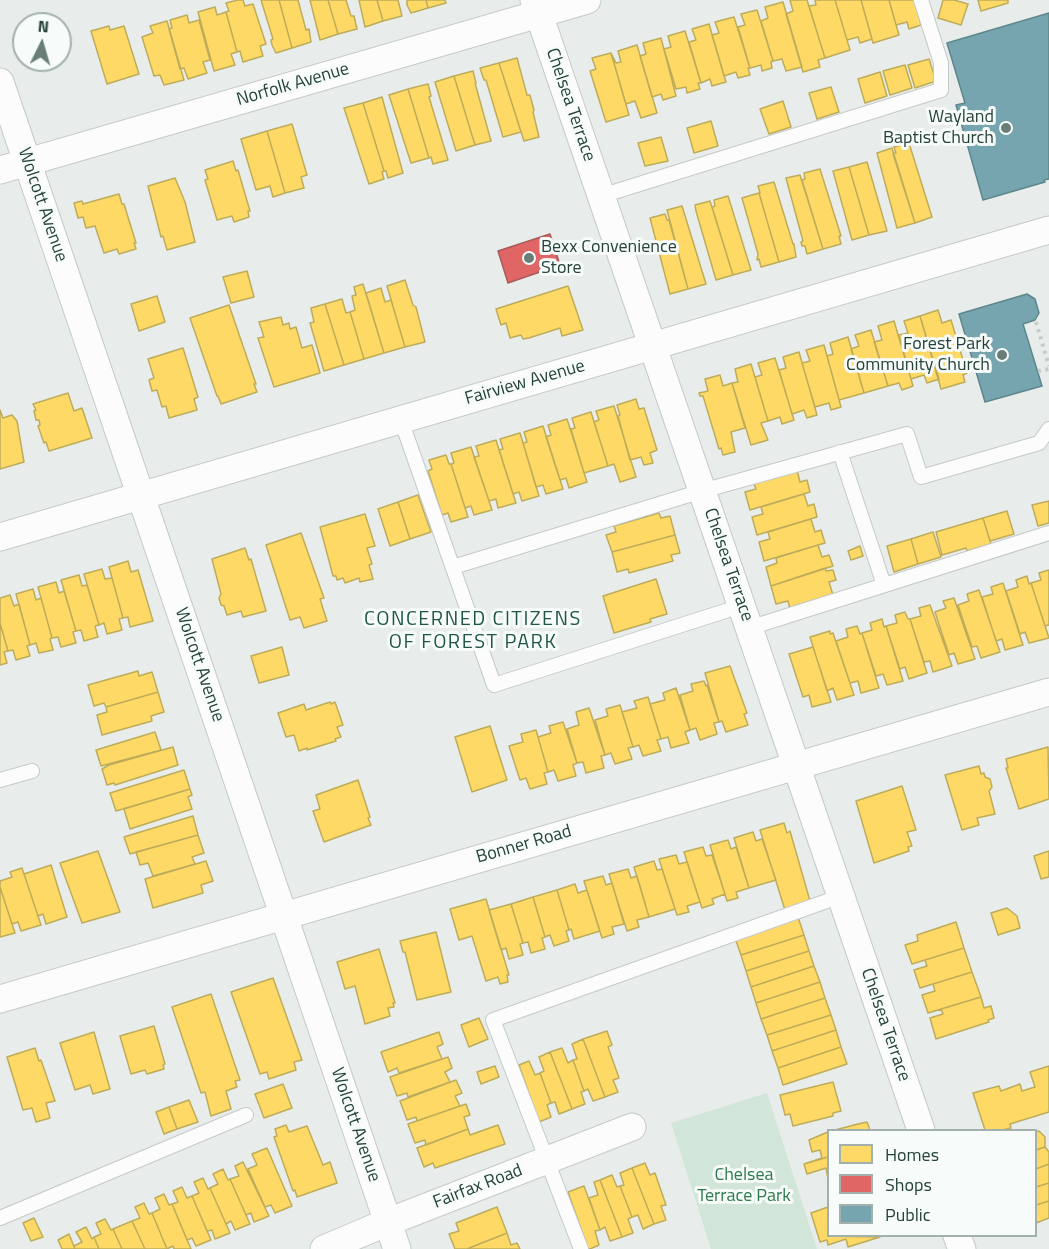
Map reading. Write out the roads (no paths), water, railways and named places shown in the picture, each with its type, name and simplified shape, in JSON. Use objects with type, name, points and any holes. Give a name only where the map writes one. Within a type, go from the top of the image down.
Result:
[{"type":"street","name":"Norfolk Avenue","points":[[0,170],[537,7],[587,0]]},
{"type":"street","name":"Chelsea Terrace","points":[[537,7],[920,1129]]},
{"type":"street","name":"Wolcott Avenue","points":[[0,82],[397,1249]]},
{"type":"street","name":"Fairview Avenue","points":[[0,537],[1049,230]]},
{"type":"street","name":"Bonner Road","points":[[0,999],[1049,692]]},
{"type":"street","name":"Fairfax Road","points":[[324,1249],[632,1126]]},
{"type":"lane","points":[[601,196],[941,90],[941,63],[921,0]]},
{"type":"lane","points":[[401,420],[494,685],[745,617],[884,585],[1049,533]]},
{"type":"lane","points":[[453,567],[702,491],[907,434],[921,477],[1039,443],[1049,429]]},
{"type":"lane","points":[[840,452],[884,585]]},
{"type":"lane","points":[[0,780],[32,771]]},
{"type":"lane","points":[[581,1249],[493,1020],[841,896]]},
{"type":"lane","points":[[0,1218],[246,1115]]},
{"type":"place","name":"Wayland Baptist Church","points":[[1006,128]]},
{"type":"place","name":"Bexx Convenience Store","points":[[529,258]]},
{"type":"place","name":"Forest Park Community Church","points":[[1002,355]]},
{"type":"district","name":"CONCERNED CITIZENS OF FOREST PARK","points":[[473,632]]},
{"type":"park label","name":"Chelsea Terrace Park","points":[[744,1186]]}]
